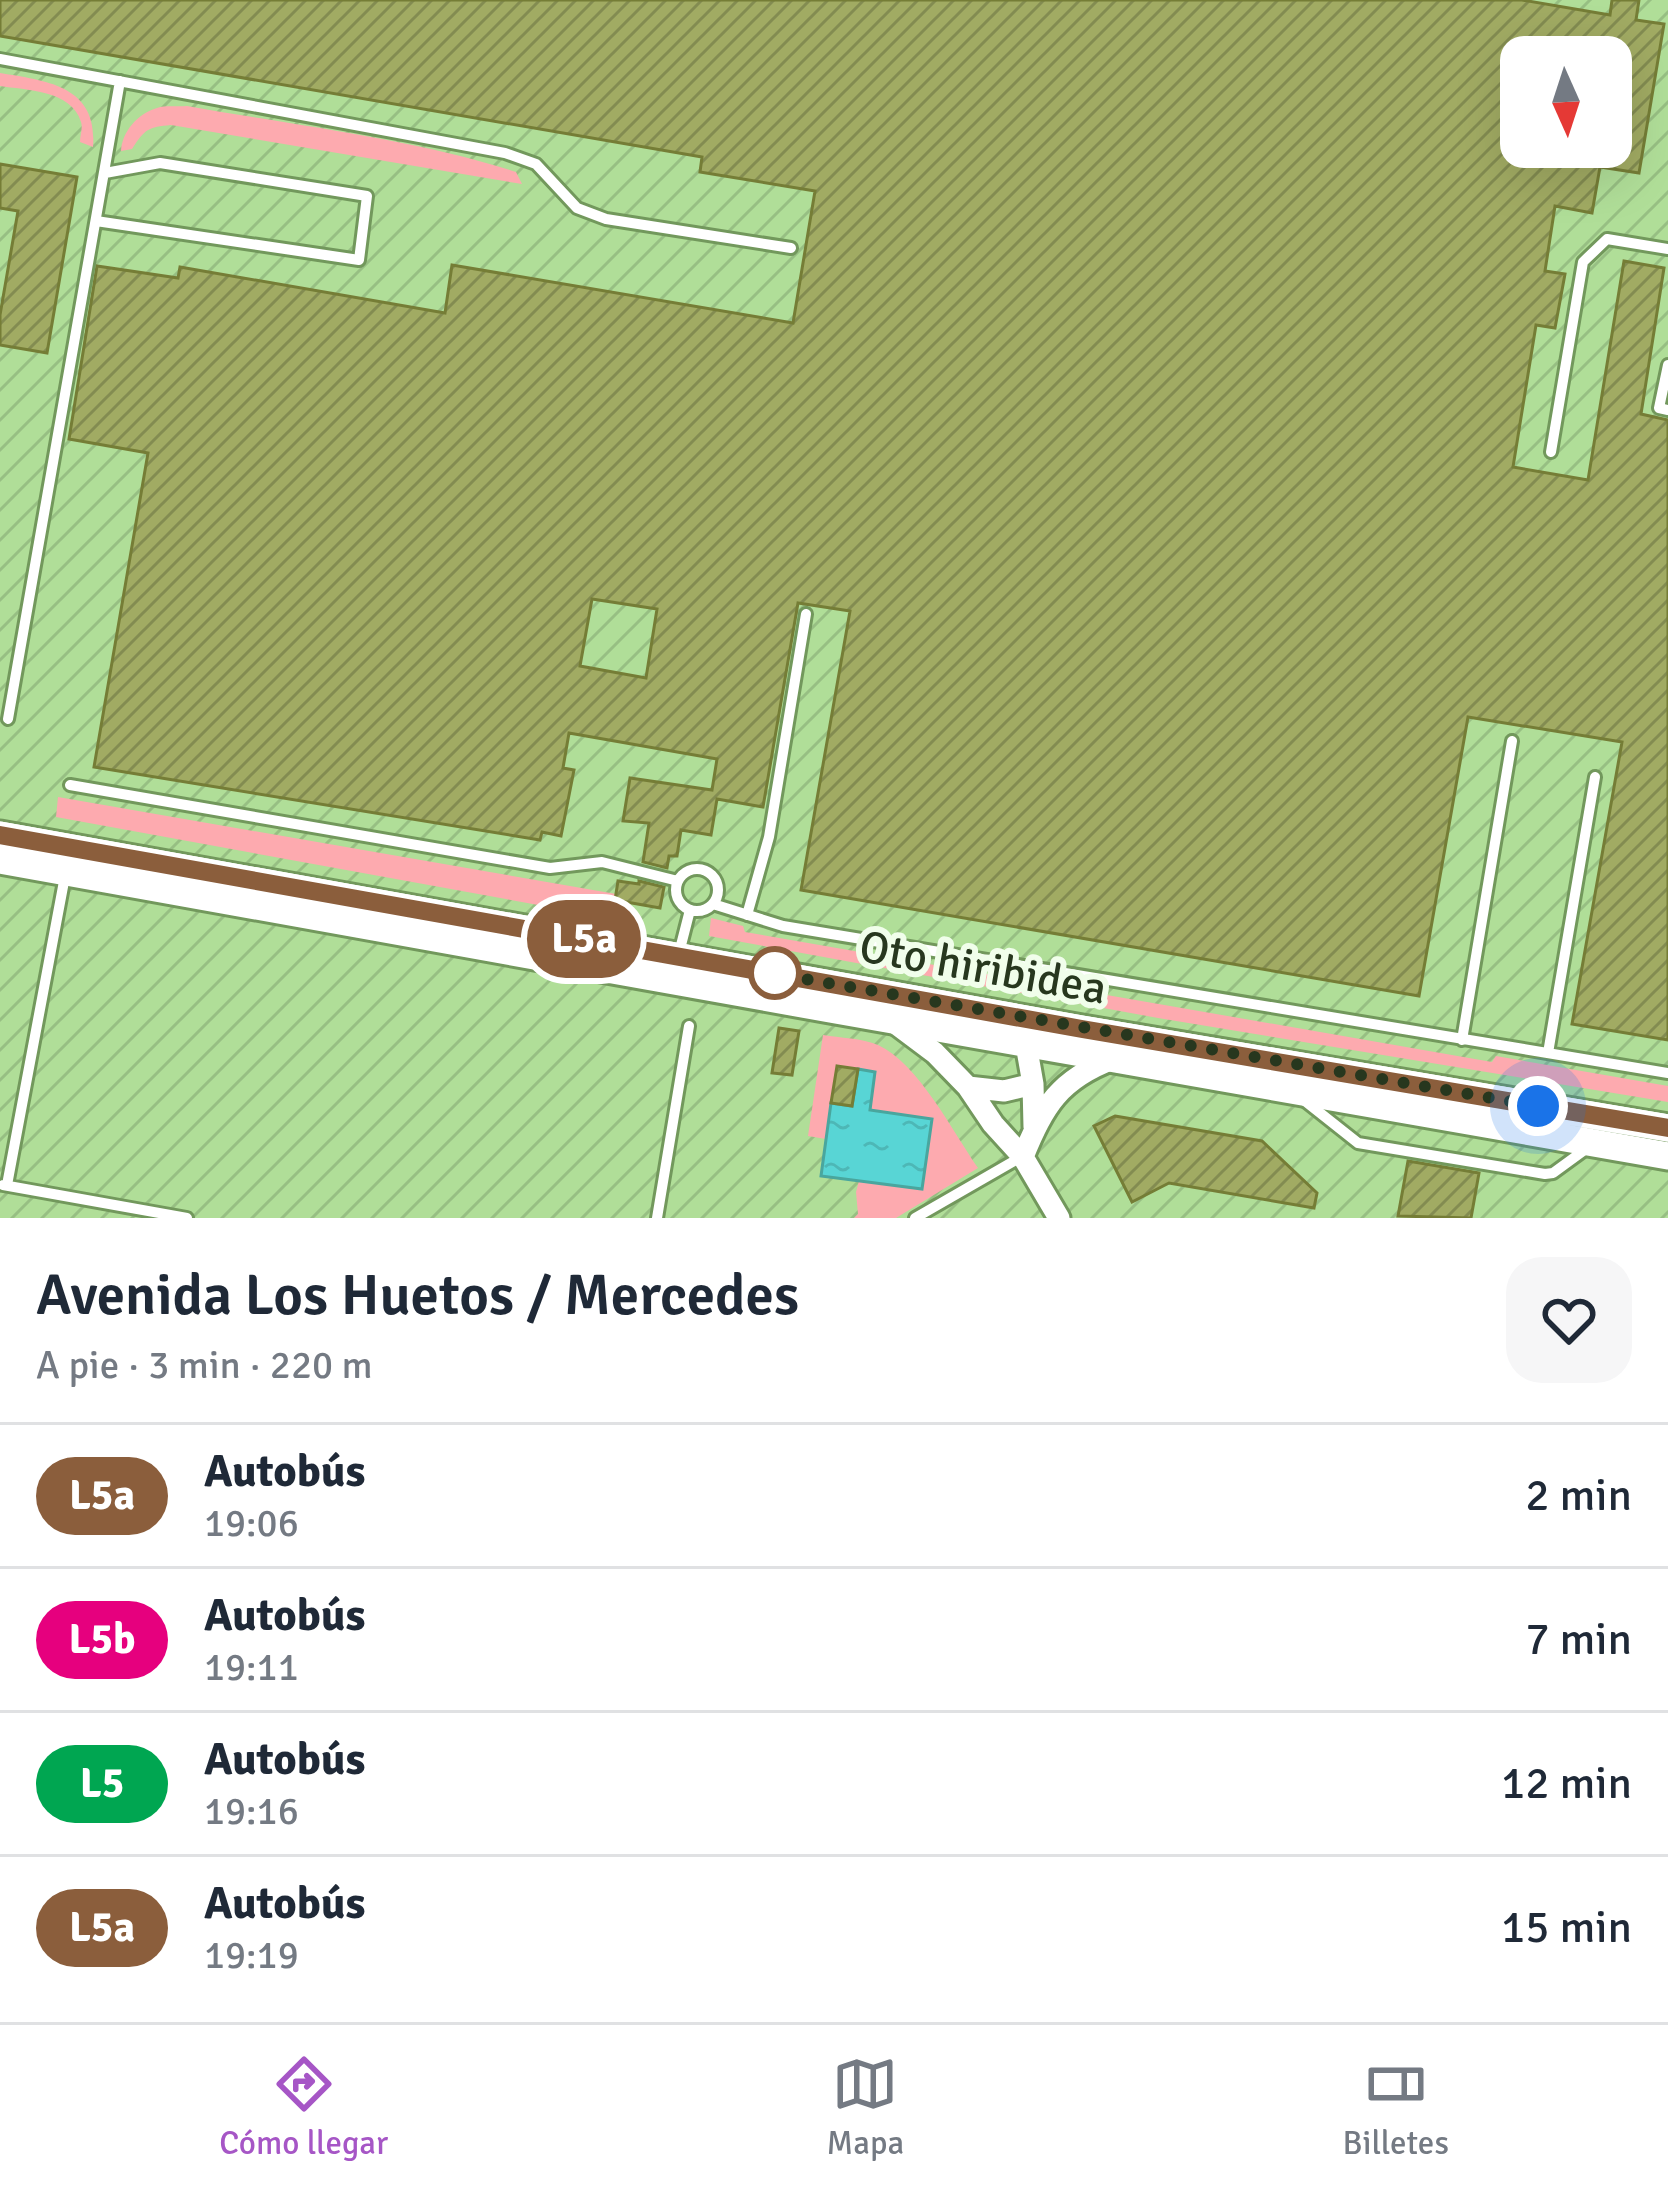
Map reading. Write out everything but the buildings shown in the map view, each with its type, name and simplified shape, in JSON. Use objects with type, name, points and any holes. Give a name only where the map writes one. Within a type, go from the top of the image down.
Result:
[{"type":"street","name":"Oto hiribidea","points":[[0,835],[1668,1128]]},
{"type":"street","name":"Oto hiribidea","points":[[0,860],[1668,1156]]},
{"type":"street","points":[[1018,1016],[1028,1044],[1034,1128]]},
{"type":"street","points":[[890,1019],[968,1087],[1022,1157],[1059,1218]]},
{"type":"street","points":[[1022,1157],[1049,1101],[1083,1072],[1113,1059]]},
{"type":"street","points":[[968,1087],[1004,1091],[1033,1084]]},
{"type":"lane","points":[[0,59],[505,153],[536,164],[577,208],[606,219],[791,248]]},
{"type":"lane","points":[[8,719],[120,82]]},
{"type":"lane","points":[[95,221],[358,260],[367,196],[160,163],[105,172]]},
{"type":"lane","points":[[1551,452],[1583,262],[1607,239],[1663,249],[1668,236]]},
{"type":"lane","points":[[1668,365],[1659,408],[1668,410]]},
{"type":"lane","points":[[746,915],[770,837],[806,614]]},
{"type":"lane","points":[[1462,1040],[1512,741]]},
{"type":"lane","points":[[1548,1053],[1595,777]]},
{"type":"lane","points":[[70,785],[550,868],[602,862],[678,881]]},
{"type":"lane","points":[[66,872],[3,1185],[187,1218]]},
{"type":"lane","points":[[686,872],[709,873],[718,894],[712,904],[691,910],[681,904],[676,892],[686,872]]},
{"type":"lane","points":[[712,904],[783,926],[1668,1073]]},
{"type":"lane","points":[[679,956],[691,910]]},
{"type":"lane","points":[[657,1218],[689,1026]]},
{"type":"lane","points":[[1294,1091],[1358,1143],[1546,1174],[1594,1143]]},
{"type":"lane","points":[[915,1218],[1022,1157]]},
{"type":"shaded area","points":[[0,0],[1668,0],[1668,1218],[0,1218]]},
{"type":"shaded area","points":[[0,73],[52,84],[78,99],[92,127],[93,147],[80,142],[81,122],[68,103],[0,86]]},
{"type":"shaded area","points":[[187,106],[437,150],[516,172],[522,184],[171,125],[148,130],[132,149],[121,151],[137,119],[160,107]]},
{"type":"shaded area","points":[[58,797],[616,894],[604,917],[56,817]]},
{"type":"shaded area","points":[[711,918],[743,926],[745,932],[1492,1062],[1496,1056],[1668,1086],[1668,1102],[1158,1018],[709,936]]},
{"type":"shaded area","points":[[823,1035],[872,1043],[893,1054],[921,1082],[978,1168],[896,1218],[854,1218],[859,1181],[922,1189],[932,1119],[870,1110],[874,1072],[837,1067],[826,1139],[808,1136]]},
{"type":"water","points":[[858,1069],[875,1072],[870,1110],[932,1119],[922,1189],[821,1176],[831,1103],[852,1106]]},
{"type":"bus line","name":"L5a","points":[[0,835],[1082,1029],[1668,1128]]},
{"type":"route","points":[[775,973],[770,973],[1538,1106]]}]
